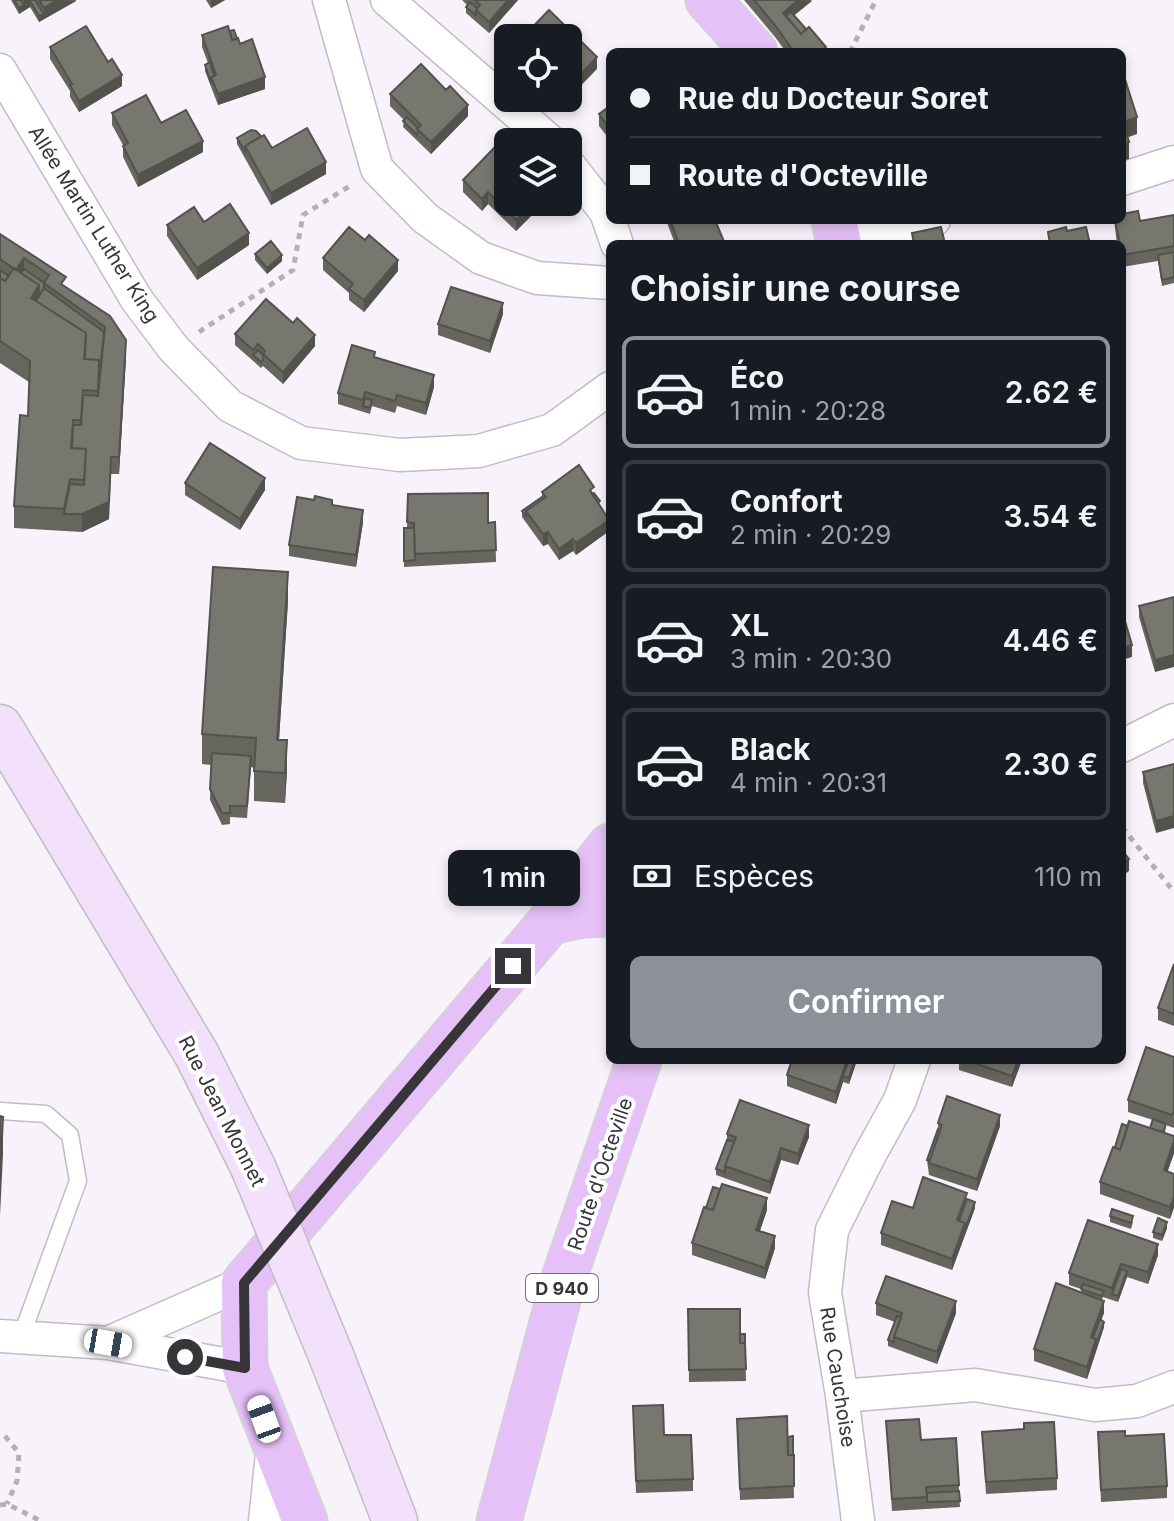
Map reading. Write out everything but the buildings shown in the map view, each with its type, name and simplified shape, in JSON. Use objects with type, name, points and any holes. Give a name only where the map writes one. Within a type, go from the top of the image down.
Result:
[{"type":"main road","points":[[708,0],[751,48]]},
{"type":"main road","points":[[305,1521],[245,1368],[244,1283],[550,922],[606,851]]},
{"type":"main road","points":[[550,922],[606,914]]},
{"type":"main road","name":"Route d'Octeville","points":[[499,1521],[564,1278],[638,1064]]},
{"type":"street","points":[[329,0],[377,169],[425,218],[481,258],[537,278],[606,283]]},
{"type":"street","points":[[387,0],[535,128]]},
{"type":"street","name":"Allée Martin Luther King","points":[[4,89],[137,300],[174,349],[230,406],[301,443],[400,455],[479,451],[552,430],[606,391]]},
{"type":"street","points":[[1126,178],[1174,162]]},
{"type":"street","points":[[582,182],[606,212]]},
{"type":"street","points":[[837,234],[906,224]]},
{"type":"street","points":[[1126,744],[1174,720]]},
{"type":"street","name":"Rue Jean Monnet","points":[[0,727],[197,1055],[253,1167],[395,1521]]},
{"type":"street","name":"Rue Cauchoise","points":[[858,1521],[825,1293],[832,1230],[900,1100],[913,1064]]},
{"type":"street","points":[[108,1343],[244,1283]]},
{"type":"street","points":[[11,1337],[108,1343],[245,1368]]},
{"type":"street","points":[[842,1396],[975,1385],[1095,1405],[1137,1401],[1174,1387]]},
{"type":"street","points":[[265,1521],[273,1445]]},
{"type":"lane","points":[[0,1111],[46,1114],[70,1135],[78,1181],[11,1337]]},
{"type":"path","points":[[852,48],[876,0]]},
{"type":"path","points":[[174,349],[293,270],[303,215],[377,169]]},
{"type":"path","points":[[1126,832],[1174,892]]},
{"type":"path","points":[[5,1436],[19,1453],[17,1481],[4,1505],[41,1521]]},
{"type":"route","points":[[185,1357],[245,1368],[244,1283],[513,966]]}]
